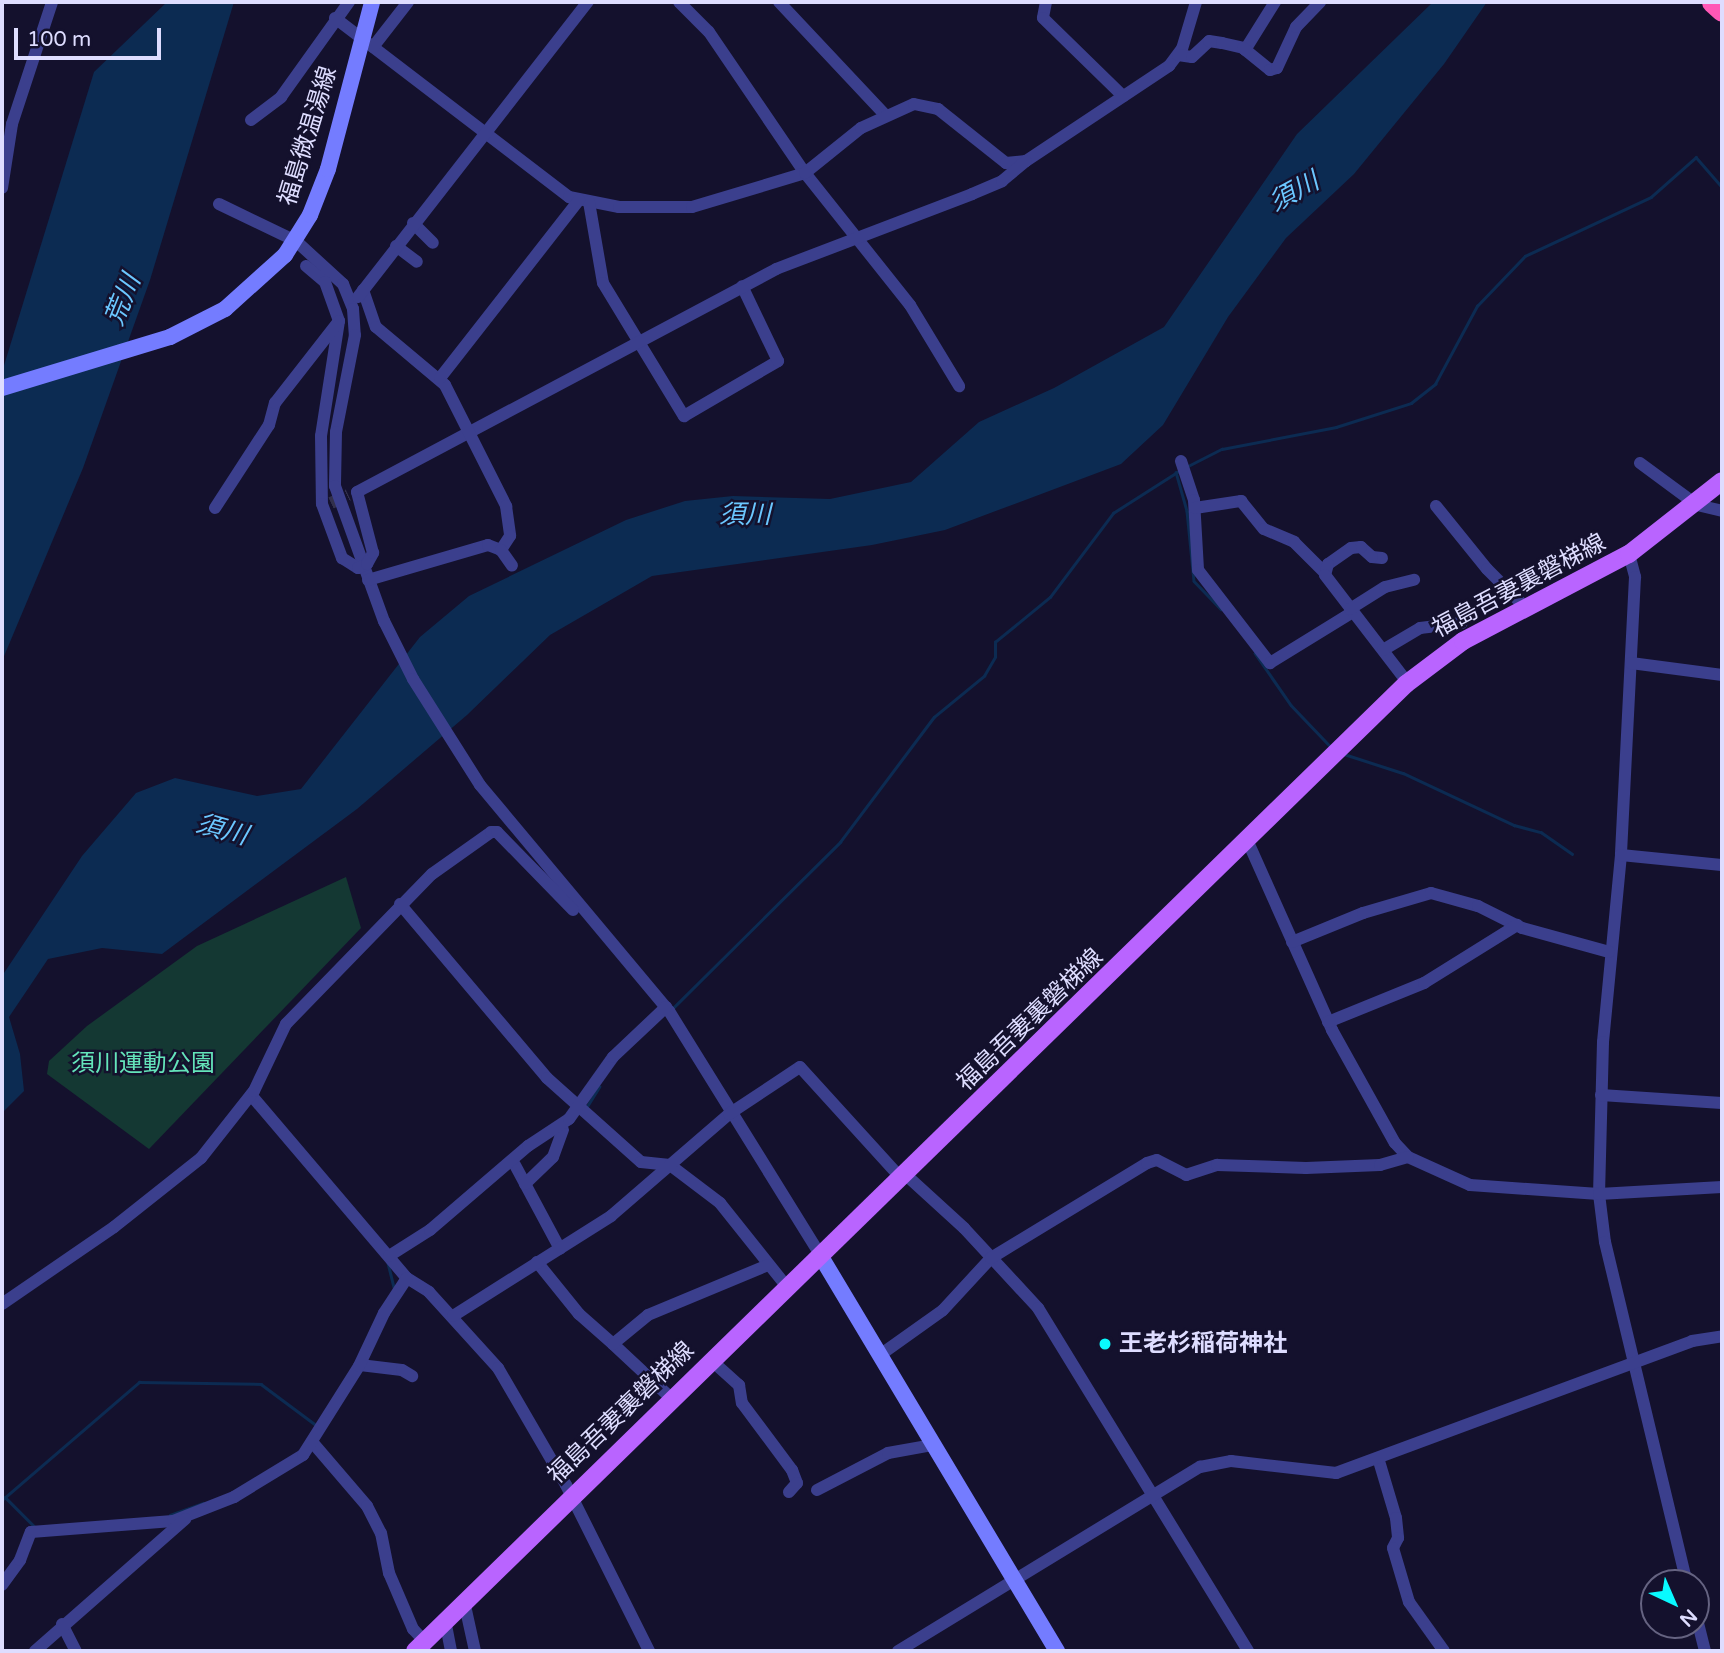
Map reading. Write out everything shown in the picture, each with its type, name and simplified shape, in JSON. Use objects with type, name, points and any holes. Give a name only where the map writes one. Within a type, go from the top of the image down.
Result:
[{"type":"highway","points":[[1712,2],[1722,10]]},
{"type":"main road","name":"福島微温湯線","points":[[2,388],[170,338],[207,319],[263,277],[296,240],[328,169],[367,42],[372,2]]},
{"type":"main road","name":"福島吾妻裏磐梯線","points":[[419,1646],[569,1497],[904,1177],[1248,842],[1408,682],[1463,641],[1629,554],[1697,505],[1722,481]]},
{"type":"main road","points":[[820,1255],[1057,1651]]},
{"type":"street","points":[[2,188],[12,124],[52,2]]},
{"type":"street","points":[[251,120],[281,97],[349,2]]},
{"type":"street","points":[[367,42],[408,2]]},
{"type":"street","points":[[501,550],[510,536],[506,506],[440,378],[376,327],[360,294],[588,2]]},
{"type":"street","points":[[679,2],[709,32],[805,173],[910,305],[959,386]]},
{"type":"street","points":[[779,2],[886,116]]},
{"type":"street","points":[[1046,2],[1043,18],[1123,96]]},
{"type":"street","points":[[363,567],[373,553],[353,493],[776,269],[859,239],[1002,181],[1026,161],[1123,96],[1178,55],[1196,2]]},
{"type":"street","points":[[1245,50],[1275,2]]},
{"type":"street","points":[[1178,55],[1192,57],[1209,41],[1245,50],[1270,70],[1277,68],[1296,27],[1320,2]]},
{"type":"street","points":[[335,18],[559,190],[584,201],[692,207],[805,173],[860,128],[925,103],[1006,163],[1026,161]]},
{"type":"street","points":[[584,201],[603,283],[684,416],[779,361],[742,286]]},
{"type":"street","points":[[440,378],[584,201]]},
{"type":"street","points":[[219,204],[296,240],[337,277],[353,309],[353,352],[336,432],[334,473],[339,504],[368,580],[413,679],[480,785],[666,1007],[729,1114],[820,1255]]},
{"type":"street","points":[[413,223],[433,243]]},
{"type":"street","points":[[396,246],[417,262]]},
{"type":"street","points":[[306,266],[325,282],[342,317],[320,448],[327,504],[342,558],[350,566],[363,567]]},
{"type":"street","points":[[215,508],[269,425],[275,403],[342,317]]},
{"type":"street","points":[[1181,461],[1195,508],[1195,551],[1203,580],[1252,634],[1270,663],[1385,587],[1413,580]]},
{"type":"street","points":[[1640,463],[1697,505],[1722,511]]},
{"type":"street","points":[[1195,508],[1241,501],[1264,529],[1294,542],[1325,573],[1351,611],[1408,682]]},
{"type":"street","points":[[1436,506],[1487,569],[1526,608]]},
{"type":"street","points":[[368,580],[480,546],[501,550],[512,566]]},
{"type":"street","points":[[1325,573],[1328,564],[1351,548],[1360,547],[1372,557],[1382,558]]},
{"type":"street","points":[[1629,554],[1635,577],[1631,663],[1621,855],[1609,952],[1599,1194],[1605,1242],[1684,1569]]},
{"type":"street","points":[[1383,650],[1420,628],[1462,623]]},
{"type":"street","points":[[1631,663],[1722,676]]},
{"type":"street","points":[[2,1304],[114,1227],[201,1158],[251,1095],[286,1024],[432,874],[497,832],[569,907],[584,910]]},
{"type":"street","points":[[1248,842],[1328,1022],[1395,1143],[1408,1157],[1470,1185],[1599,1194],[1722,1188]]},
{"type":"street","points":[[1621,855],[1722,865]]},
{"type":"street","points":[[1292,942],[1363,913],[1431,892],[1479,906],[1517,925],[1609,952]]},
{"type":"street","points":[[400,904],[547,1078],[641,1162],[670,1165],[720,1203],[787,1287]]},
{"type":"street","points":[[1328,1022],[1424,983],[1517,925]]},
{"type":"street","points":[[389,1256],[430,1230],[579,1109],[613,1057],[666,1007]]},
{"type":"street","points":[[453,1316],[611,1216],[729,1114],[800,1067],[904,1177],[991,1258],[1038,1308],[1248,1651]]},
{"type":"street","points":[[251,1095],[407,1278],[453,1316],[498,1368],[649,1651]]},
{"type":"street","points":[[1601,1095],[1722,1103]]},
{"type":"street","points":[[525,1184],[553,1157],[563,1130]]},
{"type":"street","points":[[880,1355],[943,1310],[991,1258],[1157,1160],[1186,1175],[1217,1165],[1306,1168],[1380,1165],[1408,1157]]},
{"type":"street","points":[[515,1165],[560,1249]]},
{"type":"street","points":[[537,1262],[579,1314],[672,1399]]},
{"type":"street","points":[[613,1344],[648,1315],[768,1265]]},
{"type":"street","points":[[2,1585],[36,1532],[188,1516],[244,1491],[294,1461],[313,1443],[360,1365],[384,1313],[407,1278]]},
{"type":"street","points":[[898,1651],[1151,1494],[1216,1463],[1247,1462],[1318,1474],[1379,1461],[1692,1341],[1722,1336]]},
{"type":"street","points":[[711,1360],[739,1385],[742,1404],[792,1471],[797,1483],[789,1492]]},
{"type":"street","points":[[360,1365],[402,1370],[412,1376]]},
{"type":"street","points":[[313,1443],[368,1506],[381,1533],[389,1573],[419,1646]]},
{"type":"street","points":[[817,1490],[888,1453],[933,1445]]},
{"type":"street","points":[[1379,1461],[1396,1518],[1398,1538],[1393,1548],[1409,1602],[1441,1650]]},
{"type":"street","points":[[35,1651],[62,1624],[141,1562],[188,1516]]},
{"type":"street","points":[[464,1601],[475,1651]]},
{"type":"street","points":[[445,1620],[452,1651]]},
{"type":"street","points":[[62,1624],[76,1651]]},
{"type":"green space","name":"須川運動公園","points":[[346,877],[361,928],[149,1149],[47,1074],[49,1061],[87,1026],[197,946]]},
{"type":"water","name":"荒川","points":[[167,2],[234,2],[150,280],[83,468],[2,661],[2,372],[94,72]]},
{"type":"water","name":"須川","points":[[1433,2],[1487,2],[1444,64],[1354,174],[1286,238],[1228,317],[1163,425],[1121,464],[945,530],[872,545],[652,576],[550,635],[467,715],[357,809],[162,954],[102,948],[48,959],[9,1017],[20,1054],[24,1091],[2,1113],[2,976],[82,856],[136,793],[175,778],[257,796],[301,789],[420,637],[469,596],[626,520],[685,501],[733,496],[830,499],[911,482],[979,422],[1054,388],[1164,327],[1297,134]]},
{"type":"waterway","points":[[1188,466],[1222,449],[1336,427],[1411,403],[1435,384],[1477,306],[1525,256],[1651,197],[1696,157],[1722,187]]},
{"type":"waterway","points":[[672,1009],[840,842],[934,717],[984,676],[995,657],[995,642],[1050,597],[1113,513],[1179,471]]},
{"type":"waterway","points":[[1176,472],[1187,511],[1194,581],[1221,609]]},
{"type":"waterway","points":[[1255,653],[1291,705],[1332,748]]},
{"type":"waterway","points":[[1344,754],[1403,773],[1514,825],[1541,832],[1572,854]]},
{"type":"waterway","points":[[586,1108],[599,1087]]},
{"type":"waterway","points":[[388,1263],[394,1287]]},
{"type":"waterway","points":[[2,1500],[139,1382],[261,1384],[316,1425]]},
{"type":"waterway","points":[[5,1497],[35,1527]]},
{"type":"waterway","points":[[170,1515],[203,1503]]},
{"type":"tunnel","points":[[331,503],[348,495]]},
{"type":"place","name":"王老杉稲荷神社","points":[[1105,1344]]}]
